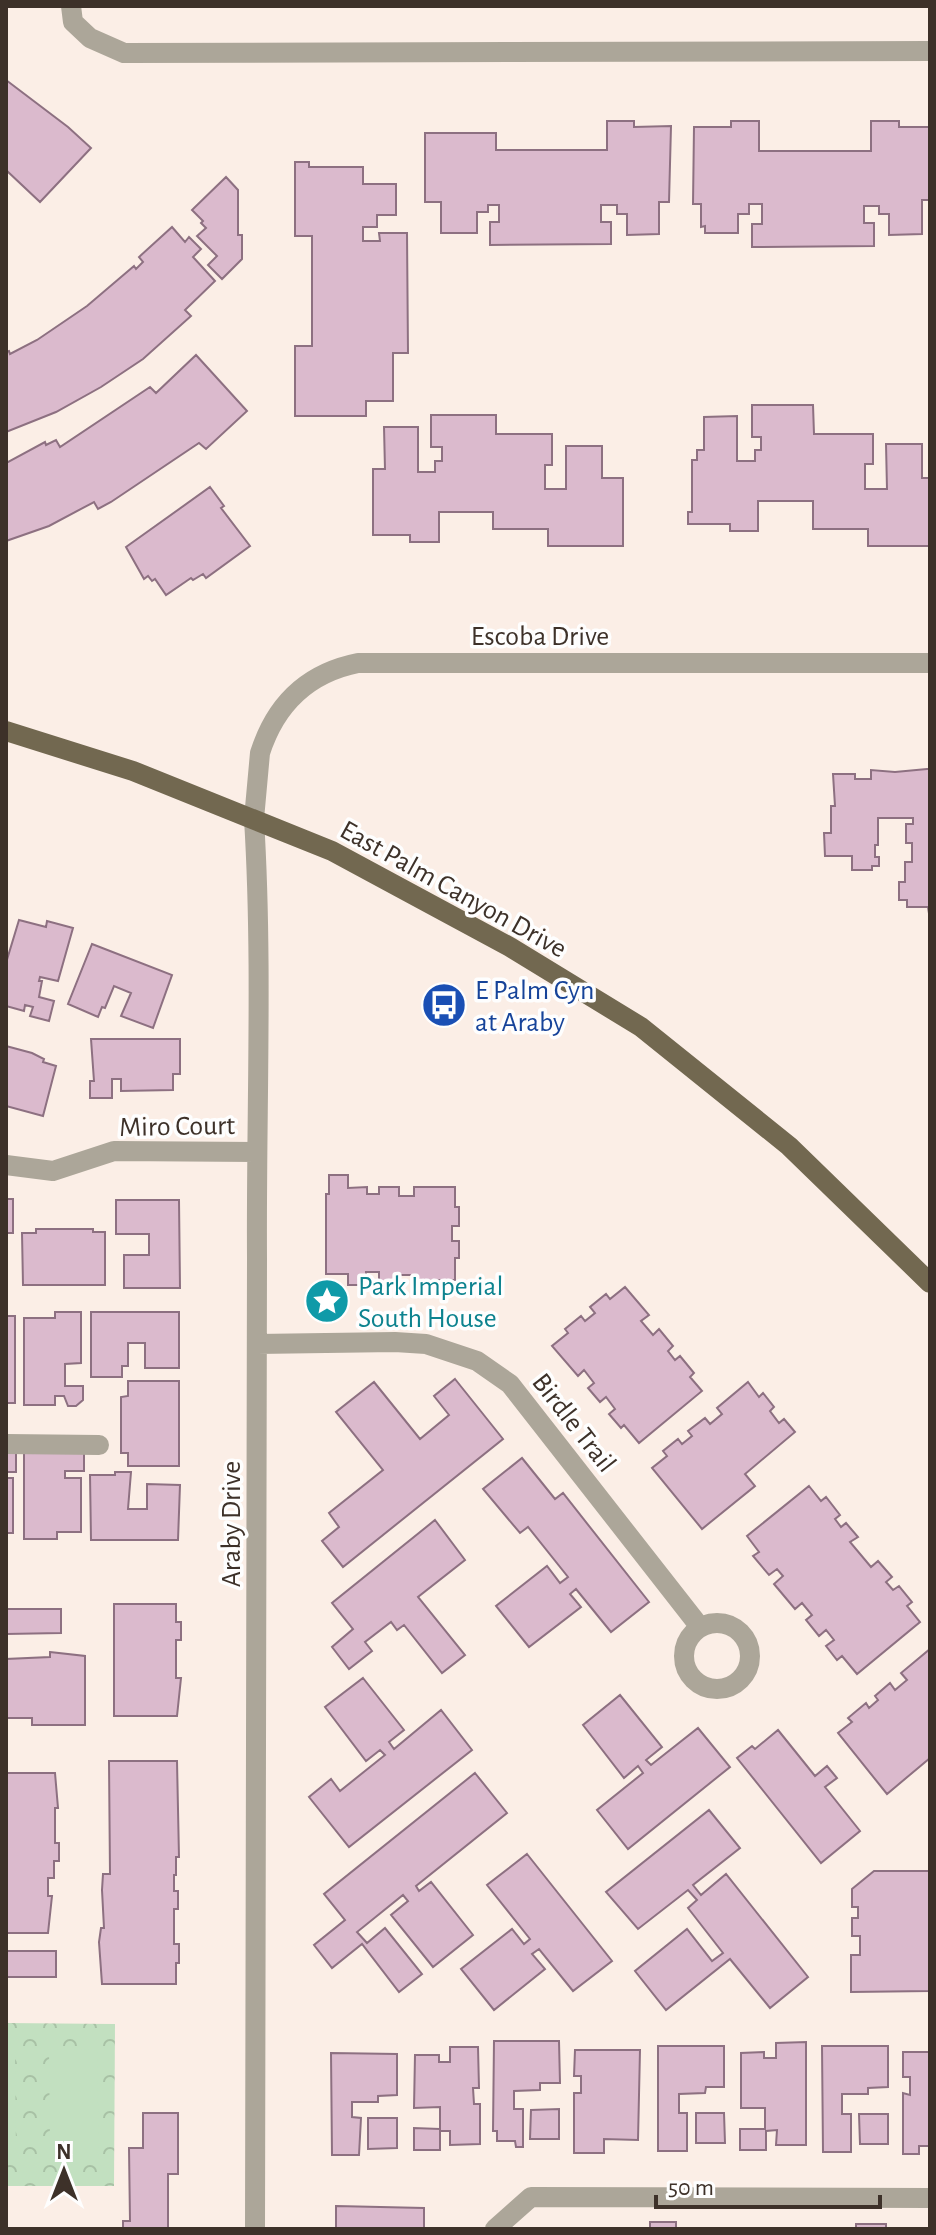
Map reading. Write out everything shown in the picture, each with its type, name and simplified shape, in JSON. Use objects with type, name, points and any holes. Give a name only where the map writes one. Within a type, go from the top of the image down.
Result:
[{"type":"main road","name":"East Palm Canyon Drive","points":[[6,731],[133,771],[332,851],[496,939],[641,1027],[789,1146],[930,1283]]},
{"type":"street","points":[[71,6],[73,22],[90,38],[124,53],[930,51]]},
{"type":"street","name":"Escoba Drive","points":[[254,819],[263,743],[292,696],[316,676],[336,667],[358,663],[930,663]]},
{"type":"street","name":"Araby Drive","points":[[254,819],[259,907],[255,2229]]},
{"type":"street","name":"Miro Court","points":[[6,1165],[53,1171],[114,1151],[257,1152]]},
{"type":"street","name":"Birdle Trail","points":[[257,1344],[426,1344],[477,1361],[510,1384],[700,1627]]},
{"type":"street","points":[[6,1444],[99,1445]]},
{"type":"street","points":[[495,2229],[531,2197],[930,2198]]},
{"type":"green space","points":[[6,2023],[115,2024],[114,2186],[6,2186]]},
{"type":"green space","points":[[6,2049],[15,2049],[16,2157],[6,2157]]},
{"type":"green space","points":[[97,2049],[99,2158],[50,2158],[49,2050]]},
{"type":"building","points":[[6,80],[91,148],[40,202],[6,170]]},
{"type":"building","points":[[607,121],[634,121],[634,127],[671,126],[669,202],[659,202],[659,234],[627,235],[627,214],[617,214],[617,205],[601,205],[601,222],[611,222],[611,244],[490,245],[490,222],[499,222],[499,205],[488,205],[488,212],[477,212],[477,233],[441,233],[441,202],[425,202],[425,133],[496,133],[496,150],[607,150]]},
{"type":"building","points":[[731,121],[759,121],[759,151],[871,151],[871,121],[899,121],[899,127],[930,127],[930,200],[922,200],[922,234],[889,235],[889,214],[879,214],[879,206],[864,206],[864,223],[874,223],[874,246],[752,247],[752,224],[762,224],[762,204],[749,204],[749,214],[738,214],[738,233],[705,233],[705,226],[701,227],[701,204],[693,204],[694,127],[731,127]]},
{"type":"building","points":[[295,162],[309,162],[309,167],[363,167],[363,184],[396,184],[396,215],[377,215],[377,227],[363,227],[363,241],[380,241],[379,233],[407,233],[408,353],[393,353],[393,401],[366,401],[366,416],[295,416],[295,346],[312,346],[312,236],[295,236]]},
{"type":"building","points":[[226,177],[238,190],[238,235],[242,235],[242,259],[222,279],[208,265],[217,256],[197,236],[206,228],[192,210]]},
{"type":"building","points":[[172,227],[185,242],[189,237],[201,249],[193,257],[215,281],[185,310],[191,316],[143,359],[101,387],[56,412],[6,432],[6,352],[10,354],[37,340],[87,306],[134,266],[136,269],[143,262],[139,257]]},
{"type":"building","points":[[196,355],[247,411],[206,449],[199,443],[111,502],[98,509],[94,502],[49,526],[6,541],[6,463],[45,442],[46,445],[56,440],[60,447],[150,387],[156,393]]},
{"type":"building","points":[[752,405],[813,405],[814,434],[873,434],[873,464],[865,464],[865,489],[887,489],[886,444],[922,444],[922,478],[930,478],[930,546],[868,546],[868,529],[813,529],[813,501],[758,501],[758,531],[730,531],[730,524],[688,524],[688,512],[692,512],[692,460],[697,460],[697,450],[704,450],[704,417],[737,416],[737,461],[755,461],[755,450],[761,450],[761,437],[752,437]]},
{"type":"building","points":[[431,415],[496,415],[496,434],[552,434],[552,465],[545,465],[545,489],[566,489],[566,446],[602,446],[602,478],[623,478],[623,546],[548,546],[548,529],[493,529],[493,512],[439,512],[439,542],[410,542],[410,535],[373,535],[373,469],[385,469],[384,427],[418,427],[418,472],[435,472],[435,461],[442,461],[442,447],[431,447]]},
{"type":"building","points":[[210,487],[224,506],[221,508],[250,546],[206,578],[203,574],[193,580],[191,578],[166,595],[155,579],[152,581],[148,576],[144,579],[126,547]]},
{"type":"building","points":[[930,769],[930,920],[928,907],[907,907],[907,900],[899,900],[899,882],[905,882],[905,862],[912,862],[912,843],[906,843],[906,824],[913,824],[913,818],[878,818],[875,857],[879,857],[879,866],[872,866],[872,870],[852,870],[852,856],[825,856],[824,833],[831,833],[831,806],[835,806],[833,774],[855,774],[855,779],[871,779],[871,770],[895,772]]},
{"type":"building","points":[[19,920],[46,927],[47,921],[73,928],[58,981],[40,977],[39,997],[54,1001],[49,1021],[30,1016],[33,1007],[25,1005],[24,1011],[6,1006],[6,963]]},
{"type":"building","points":[[92,944],[172,975],[153,1028],[121,1016],[131,993],[114,986],[98,1017],[68,1004]]},
{"type":"building","points":[[91,1039],[180,1039],[180,1074],[173,1074],[173,1090],[121,1091],[121,1079],[112,1079],[112,1098],[90,1098],[90,1081],[94,1081]]},
{"type":"building","points":[[6,1046],[32,1053],[44,1059],[43,1062],[56,1066],[43,1116],[6,1106]]},
{"type":"building","points":[[329,1175],[348,1175],[348,1188],[367,1187],[367,1194],[379,1194],[379,1187],[399,1187],[399,1196],[414,1196],[414,1187],[455,1187],[459,1226],[452,1226],[452,1241],[459,1241],[459,1258],[455,1258],[455,1280],[414,1280],[414,1275],[395,1275],[395,1285],[379,1285],[379,1272],[366,1272],[366,1285],[348,1285],[348,1274],[326,1274],[326,1194],[329,1194]]},
{"type":"building","points":[[6,1199],[13,1199],[13,1233],[6,1233]]},
{"type":"building","points":[[116,1200],[179,1200],[180,1288],[124,1288],[124,1255],[149,1255],[149,1234],[116,1234]]},
{"type":"building","points":[[36,1229],[93,1229],[93,1232],[105,1232],[105,1285],[23,1285],[22,1233],[36,1233]]},
{"type":"building","points":[[625,1287],[649,1315],[641,1321],[653,1335],[659,1329],[673,1346],[668,1351],[675,1360],[680,1356],[694,1373],[690,1377],[702,1391],[639,1443],[624,1425],[621,1428],[609,1414],[615,1409],[606,1397],[600,1402],[588,1388],[594,1383],[584,1370],[578,1376],[552,1346],[568,1333],[565,1329],[581,1316],[585,1321],[595,1313],[590,1307],[606,1294],[610,1299]]},
{"type":"building","points":[[55,1312],[81,1312],[81,1363],[65,1364],[65,1386],[83,1386],[83,1400],[76,1406],[68,1406],[64,1396],[55,1396],[55,1405],[24,1405],[24,1318],[55,1318]]},
{"type":"building","points":[[91,1312],[179,1312],[179,1368],[145,1368],[145,1343],[128,1343],[128,1366],[122,1366],[122,1377],[91,1377]]},
{"type":"building","points":[[6,1316],[15,1316],[15,1403],[6,1403]]},
{"type":"building","points":[[455,1379],[503,1439],[343,1567],[322,1541],[339,1527],[329,1513],[383,1470],[336,1412],[374,1382],[420,1439],[449,1415],[434,1396]]},
{"type":"building","points":[[128,1381],[179,1381],[179,1466],[128,1466],[128,1453],[121,1453],[121,1397],[128,1396]]},
{"type":"building","points":[[748,1382],[759,1397],[763,1393],[774,1407],[770,1411],[779,1423],[784,1419],[795,1432],[745,1474],[755,1486],[702,1529],[652,1468],[667,1456],[663,1451],[678,1439],[682,1444],[692,1436],[688,1431],[705,1418],[710,1424],[722,1414],[717,1408]]},
{"type":"building","points":[[6,1452],[16,1452],[16,1472],[6,1472]]},
{"type":"building","points":[[24,1452],[84,1452],[84,1471],[65,1471],[65,1478],[81,1478],[81,1532],[57,1532],[57,1539],[24,1539]]},
{"type":"building","points":[[522,1458],[555,1499],[563,1493],[649,1602],[611,1632],[576,1589],[570,1594],[581,1607],[529,1647],[496,1606],[547,1566],[560,1583],[568,1577],[528,1527],[520,1533],[483,1489]]},
{"type":"building","points":[[115,1472],[131,1472],[128,1509],[147,1509],[147,1484],[180,1485],[178,1540],[91,1540],[90,1475],[115,1475]]},
{"type":"building","points":[[6,1478],[13,1478],[13,1533],[6,1533]]},
{"type":"building","points":[[809,1486],[821,1501],[826,1497],[840,1515],[835,1519],[841,1527],[846,1523],[858,1537],[850,1542],[871,1567],[878,1561],[892,1577],[886,1582],[893,1590],[899,1586],[912,1602],[907,1606],[920,1622],[857,1674],[842,1656],[837,1660],[826,1646],[834,1640],[826,1630],[819,1636],[806,1620],[812,1615],[802,1603],[795,1609],[774,1584],[783,1576],[777,1569],[769,1575],[753,1556],[759,1552],[747,1536]]},
{"type":"building","points":[[435,1520],[465,1560],[418,1597],[465,1655],[442,1673],[404,1625],[397,1630],[391,1622],[365,1642],[372,1651],[349,1669],[332,1647],[353,1629],[332,1603]]},
{"type":"building","points":[[114,1604],[176,1604],[176,1622],[181,1622],[181,1640],[176,1640],[176,1678],[181,1678],[177,1716],[114,1716]]},
{"type":"building","points":[[6,1609],[61,1609],[61,1633],[6,1634]]},
{"type":"building","points":[[930,1649],[930,1758],[887,1794],[838,1733],[852,1722],[848,1718],[866,1703],[869,1708],[878,1700],[875,1696],[890,1683],[895,1690],[907,1680],[901,1673]]},
{"type":"building","points":[[50,1652],[85,1656],[85,1725],[32,1725],[32,1718],[6,1718],[6,1659],[50,1657]]},
{"type":"building","points":[[363,1678],[404,1730],[389,1742],[394,1749],[441,1710],[472,1750],[349,1847],[309,1797],[331,1779],[340,1791],[385,1755],[380,1750],[366,1761],[325,1707]]},
{"type":"building","points":[[620,1695],[662,1747],[646,1760],[651,1765],[698,1728],[730,1767],[628,1849],[597,1810],[643,1773],[638,1766],[624,1778],[583,1725]]},
{"type":"building","points":[[778,1730],[815,1776],[827,1766],[837,1778],[825,1787],[860,1831],[821,1863],[737,1758],[752,1746],[755,1749]]},
{"type":"building","points":[[109,1761],[177,1761],[179,1857],[176,1857],[174,1875],[178,1909],[174,1909],[174,1944],[179,1944],[179,1963],[176,1963],[176,1984],[102,1984],[99,1942],[101,1928],[104,1928],[103,1874],[110,1874]]},
{"type":"building","points":[[6,1773],[55,1773],[58,1808],[55,1808],[55,1843],[59,1843],[59,1861],[54,1861],[54,1878],[48,1878],[48,1896],[52,1896],[48,1933],[6,1933]]},
{"type":"building","points":[[475,1773],[507,1813],[416,1886],[419,1891],[431,1882],[473,1935],[433,1967],[391,1915],[408,1901],[403,1895],[357,1932],[367,1943],[385,1928],[422,1974],[399,1992],[362,1944],[332,1968],[314,1945],[345,1920],[324,1894]]},
{"type":"building","points":[[709,1810],[740,1848],[693,1885],[701,1895],[726,1874],[808,1977],[770,2008],[730,1959],[666,2010],[635,1971],[687,1929],[712,1961],[723,1953],[688,1908],[697,1900],[688,1890],[638,1929],[606,1892]]},
{"type":"building","points":[[527,1854],[612,1961],[573,1991],[539,1949],[532,1954],[545,1969],[494,2010],[461,1969],[512,1929],[524,1944],[530,1939],[487,1885]]},
{"type":"building","points":[[874,1871],[930,1871],[930,1991],[851,1992],[851,1955],[860,1955],[860,1936],[852,1936],[852,1918],[858,1918],[858,1907],[852,1907],[852,1889]]},
{"type":"building","points":[[6,1951],[56,1951],[56,1977],[6,1977]]},
{"type":"building","points":[[494,2041],[559,2041],[560,2083],[540,2083],[540,2090],[514,2091],[514,2109],[523,2109],[523,2147],[516,2147],[515,2141],[497,2141],[497,2131],[493,2131]]},
{"type":"building","points":[[806,2042],[806,2145],[776,2145],[777,2130],[766,2131],[766,2150],[740,2150],[740,2129],[765,2129],[765,2108],[741,2108],[741,2053],[764,2052],[764,2058],[776,2058],[776,2043]]},
{"type":"building","points":[[658,2046],[724,2046],[724,2087],[706,2087],[705,2093],[679,2094],[679,2113],[687,2113],[687,2151],[658,2151]]},
{"type":"building","points":[[822,2046],[888,2046],[888,2087],[868,2088],[868,2094],[842,2094],[842,2114],[851,2114],[851,2152],[823,2152]]},
{"type":"building","points":[[450,2047],[478,2047],[479,2088],[473,2088],[474,2104],[480,2104],[480,2144],[450,2145],[450,2131],[440,2131],[440,2150],[414,2150],[414,2128],[440,2129],[440,2107],[414,2108],[415,2055],[439,2055],[439,2062],[450,2062]]},
{"type":"building","points":[[575,2050],[640,2050],[638,2140],[604,2139],[604,2153],[574,2153],[574,2093],[581,2093],[581,2076],[574,2076]]},
{"type":"building","points":[[903,2052],[930,2052],[930,2146],[919,2146],[919,2154],[903,2154],[903,2093],[910,2095],[910,2077],[903,2077]]},
{"type":"building","points":[[331,2053],[397,2054],[397,2095],[378,2096],[378,2102],[352,2102],[352,2117],[361,2118],[359,2155],[332,2155]]},
{"type":"building","points":[[559,2109],[559,2139],[530,2139],[531,2110]]},
{"type":"building","points":[[143,2113],[178,2113],[178,2174],[168,2174],[168,2229],[123,2229],[123,2221],[130,2221],[129,2148],[143,2148]]},
{"type":"building","points":[[696,2113],[724,2113],[725,2143],[696,2143]]},
{"type":"building","points":[[859,2114],[888,2114],[888,2144],[860,2144]]},
{"type":"building","points":[[368,2118],[397,2118],[397,2148],[368,2149]]},
{"type":"building","points":[[336,2206],[424,2208],[424,2229],[336,2229]]},
{"type":"building","points":[[650,2222],[676,2222],[676,2229],[650,2229]]},
{"type":"building","points":[[856,2224],[886,2224],[886,2229],[856,2229]]},
{"type":"place","name":"E Palm Cyn at Araby","points":[[444,1005]]},
{"type":"place","name":"Park Imperial South House","points":[[327,1301]]}]
